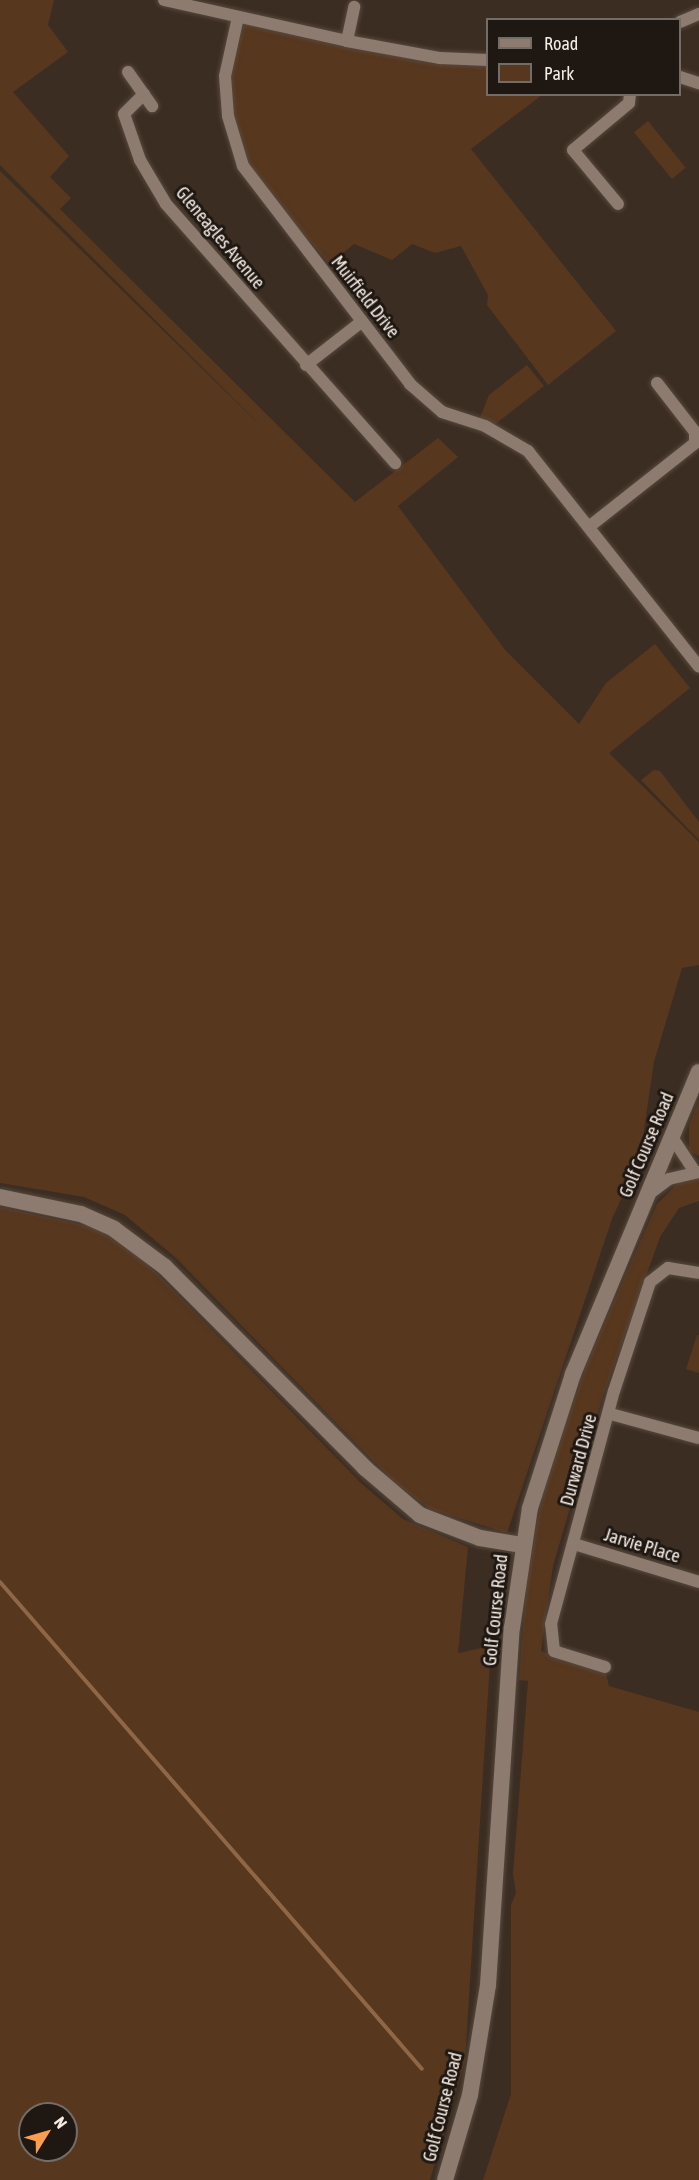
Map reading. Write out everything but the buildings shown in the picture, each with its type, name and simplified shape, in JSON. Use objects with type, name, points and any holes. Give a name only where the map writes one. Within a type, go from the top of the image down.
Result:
[{"type":"street","points":[[164,0],[347,41],[440,58],[486,60]]},
{"type":"street","points":[[347,41],[354,8]]},
{"type":"street","points":[[681,22],[699,14]]},
{"type":"street","name":"Muirfield Drive","points":[[238,17],[225,76],[228,116],[243,166],[410,384],[442,412],[485,426],[528,451],[695,653],[699,667]]},
{"type":"street","points":[[128,72],[152,106]]},
{"type":"street","points":[[681,77],[699,83]]},
{"type":"street","name":"Gleneagles Avenue","points":[[144,94],[124,114],[140,160],[166,204],[395,463]]},
{"type":"street","points":[[618,204],[573,150],[628,103],[630,96]]},
{"type":"street","points":[[306,365],[361,322]]},
{"type":"street","points":[[590,526],[695,443],[695,432],[657,383]]},
{"type":"street","name":"Golf Course Road","points":[[445,2180],[470,2095],[488,1985],[503,1744],[522,1545],[556,1418],[699,1071]]},
{"type":"street","points":[[646,1197],[669,1179],[697,1172],[672,1137]]},
{"type":"street","points":[[0,1197],[81,1214],[114,1229],[165,1267],[365,1468],[420,1515],[480,1538],[522,1545]]},
{"type":"street","name":"Durward Drive","points":[[605,1667],[554,1651],[551,1624],[619,1375],[650,1282],[668,1268],[699,1273]]},
{"type":"street","points":[[610,1414],[699,1438]]},
{"type":"street","name":"Jarvie Place","points":[[574,1544],[699,1582]]},
{"type":"green space","points":[[0,0],[54,0],[48,25],[68,52],[13,92],[69,156],[50,177],[71,198],[60,209],[355,502],[438,438],[458,457],[398,506],[506,651],[579,724],[606,683],[655,644],[690,688],[609,753],[699,842],[699,965],[682,968],[654,1062],[640,1157],[612,1219],[507,1533],[430,1509],[394,1482],[176,1258],[125,1215],[84,1197],[0,1183],[0,171],[267,432],[0,165]]},
{"type":"green space","points":[[238,17],[347,41],[486,60],[486,96],[541,96],[471,149],[616,331],[548,385],[487,305],[488,295],[461,246],[435,253],[412,244],[392,260],[354,244],[330,264],[243,166],[225,76]]},
{"type":"green space","points":[[648,121],[686,168],[672,179],[634,132]]},
{"type":"green space","points":[[527,365],[544,386],[493,426],[482,422],[480,418],[489,395]]},
{"type":"green space","points":[[654,770],[660,771],[699,822],[699,840],[641,780]]},
{"type":"green space","points":[[699,1100],[699,1156],[689,1151],[689,1125]]},
{"type":"green space","points":[[699,1176],[699,1201],[679,1208],[660,1237],[601,1402],[553,1566],[541,1651],[606,1673],[609,1686],[699,1712],[699,2180],[483,2180],[511,2094],[511,1905],[516,1893],[513,1874],[528,1681],[519,1680],[526,1588],[541,1500],[586,1365],[657,1204],[682,1179]]},
{"type":"green space","points":[[0,1207],[92,1227],[130,1246],[361,1483],[403,1519],[468,1547],[458,1653],[491,1646],[465,2061],[430,2180],[0,2180]]},
{"type":"green space","points":[[697,1335],[699,1335],[699,1373],[686,1369]]},
{"type":"waterway","points":[[0,1582],[422,2069]]}]
